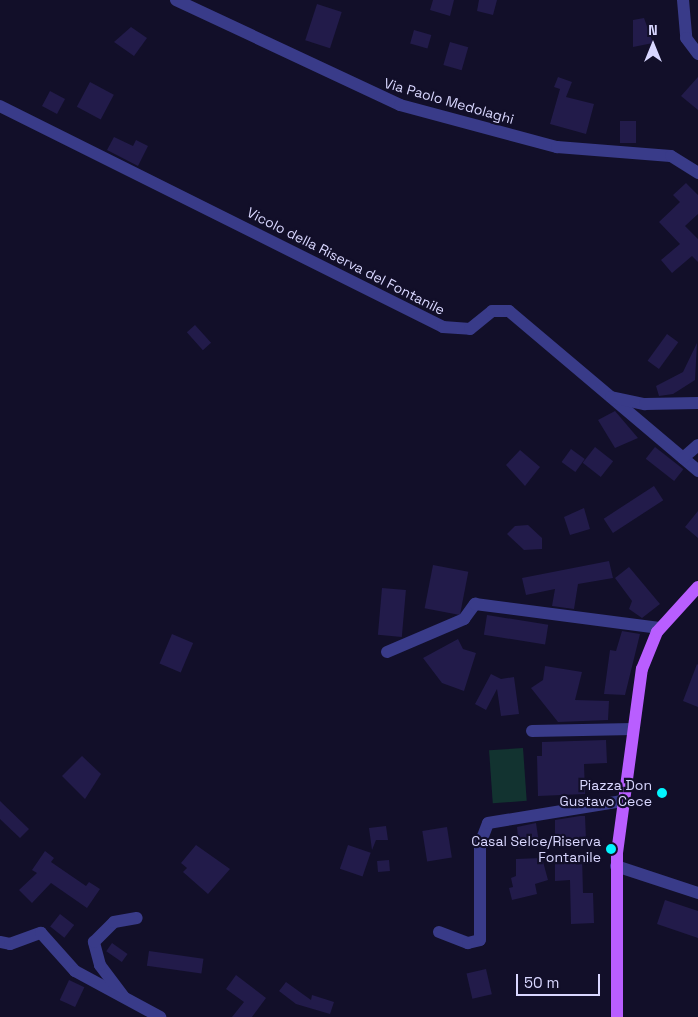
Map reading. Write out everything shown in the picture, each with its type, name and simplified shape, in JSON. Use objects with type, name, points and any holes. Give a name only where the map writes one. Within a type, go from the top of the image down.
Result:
[{"type":"main road","points":[[617,1017],[616,866],[622,801],[644,660],[659,628],[698,587]]},
{"type":"street","name":"Via Paolo Medolaghi","points":[[176,0],[400,105],[557,147],[671,156],[698,173]]},
{"type":"street","points":[[683,0],[686,38],[698,54]]},
{"type":"street","name":"Vicolo della Riserva del Fontanile","points":[[0,106],[443,327],[470,329],[492,311],[510,311],[698,471]]},
{"type":"street","points":[[612,397],[674,406],[698,403]]},
{"type":"street","points":[[683,458],[698,445]]},
{"type":"street","points":[[387,652],[464,619],[475,604],[659,628]]},
{"type":"street","points":[[532,731],[634,729]]},
{"type":"street","points":[[439,932],[468,944],[480,940],[480,844],[488,823],[622,801]]},
{"type":"street","points":[[616,866],[698,893]]},
{"type":"street","points":[[129,1003],[100,965],[94,942],[114,922],[137,918]]},
{"type":"street","points":[[0,942],[10,944],[41,933],[75,971],[129,1003],[160,1017]]},
{"type":"green space","points":[[523,748],[527,801],[493,803],[489,750]]},
{"type":"building","points":[[433,0],[454,0],[450,16],[430,10]]},
{"type":"building","points":[[479,0],[497,0],[493,15],[477,11]]},
{"type":"building","points":[[317,4],[342,12],[330,48],[305,40]]},
{"type":"building","points":[[644,18],[653,43],[633,47],[633,20]]},
{"type":"building","points":[[131,27],[147,38],[134,56],[114,42]]},
{"type":"building","points":[[414,30],[431,35],[427,48],[410,43]]},
{"type":"building","points":[[450,42],[468,47],[462,70],[443,65]]},
{"type":"building","points":[[558,77],[572,82],[566,97],[594,104],[586,134],[550,124],[560,89],[554,87]]},
{"type":"building","points":[[698,77],[698,110],[681,96]]},
{"type":"building","points":[[90,82],[114,95],[101,119],[77,107]]},
{"type":"building","points":[[50,91],[65,99],[57,114],[42,106]]},
{"type":"building","points":[[620,121],[636,121],[636,143],[620,143]]},
{"type":"building","points":[[114,137],[133,146],[136,140],[148,146],[138,166],[107,150]]},
{"type":"building","points":[[686,183],[698,195],[698,214],[685,226],[698,239],[698,262],[692,256],[672,273],[661,260],[680,244],[659,222],[680,202],[673,195]]},
{"type":"building","points":[[195,325],[211,343],[203,350],[187,332]]},
{"type":"building","points":[[667,334],[678,342],[659,369],[648,361]]},
{"type":"building","points":[[697,343],[695,380],[673,394],[659,396],[656,386],[683,372]]},
{"type":"building","points":[[615,411],[638,438],[615,448],[598,420]]},
{"type":"building","points":[[595,447],[613,461],[601,477],[583,463]]},
{"type":"building","points":[[655,447],[683,469],[674,481],[646,459]]},
{"type":"building","points":[[571,449],[585,459],[575,472],[562,462]]},
{"type":"building","points":[[520,450],[540,467],[525,486],[506,465]]},
{"type":"building","points":[[654,486],[663,500],[613,533],[604,519]]},
{"type":"building","points":[[584,508],[590,529],[570,535],[564,517]]},
{"type":"building","points":[[698,511],[698,538],[685,527]]},
{"type":"building","points":[[528,525],[542,538],[542,549],[524,550],[507,534],[515,526]]},
{"type":"building","points":[[609,561],[613,578],[578,584],[574,609],[552,606],[555,589],[526,595],[522,578]]},
{"type":"building","points":[[433,565],[468,572],[460,615],[425,608]]},
{"type":"building","points":[[629,567],[660,604],[642,618],[629,609],[632,601],[615,578]]},
{"type":"building","points":[[382,588],[406,590],[402,637],[378,635]]},
{"type":"building","points":[[487,615],[548,625],[545,644],[484,635]]},
{"type":"building","points":[[622,631],[640,634],[625,695],[604,694],[610,650],[616,651]]},
{"type":"building","points":[[172,634],[193,643],[181,672],[159,663]]},
{"type":"building","points":[[458,639],[463,649],[476,653],[464,691],[442,683],[423,658]]},
{"type":"building","points":[[698,665],[698,707],[683,701]]},
{"type":"building","points":[[545,666],[582,672],[575,700],[609,701],[608,720],[558,722],[531,688],[543,680]]},
{"type":"building","points":[[491,674],[501,679],[514,677],[519,714],[501,716],[497,689],[486,710],[475,704]]},
{"type":"building","points":[[606,740],[607,763],[584,764],[585,794],[538,796],[537,756],[542,756],[542,742]]},
{"type":"building","points":[[82,756],[101,774],[85,799],[62,776]]},
{"type":"building","points":[[0,801],[29,829],[20,838],[0,819]]},
{"type":"building","points":[[585,816],[586,840],[555,840],[555,820]]},
{"type":"building","points":[[536,823],[539,843],[519,848],[517,827]]},
{"type":"building","points":[[386,826],[388,840],[376,840],[372,850],[369,828]]},
{"type":"building","points":[[447,827],[452,858],[427,862],[422,831]]},
{"type":"building","points":[[196,845],[230,869],[208,894],[183,872],[187,868],[181,863]]},
{"type":"building","points":[[348,845],[371,853],[363,876],[340,869]]},
{"type":"building","points":[[45,851],[54,858],[51,862],[86,886],[89,882],[100,889],[87,908],[51,883],[32,903],[19,890],[37,873],[32,870]]},
{"type":"building","points":[[582,856],[583,893],[593,893],[594,923],[571,924],[570,880],[555,881],[555,857]]},
{"type":"building","points":[[542,858],[548,880],[535,884],[537,894],[512,900],[509,888],[513,887],[511,878],[516,876],[516,859]]},
{"type":"building","points":[[389,860],[390,871],[378,872],[377,861]]},
{"type":"building","points":[[665,900],[698,911],[698,938],[657,924]]},
{"type":"building","points":[[60,914],[74,925],[64,938],[50,927]]},
{"type":"building","points":[[112,943],[128,954],[122,962],[106,951]]},
{"type":"building","points":[[149,951],[203,959],[201,974],[147,966]]},
{"type":"building","points":[[486,969],[492,994],[472,999],[467,973]]},
{"type":"building","points":[[236,975],[266,998],[252,1017],[232,1017],[244,1002],[226,989]]},
{"type":"building","points":[[69,980],[84,987],[75,1007],[60,1000]]},
{"type":"building","points":[[286,982],[311,1000],[312,995],[334,1002],[330,1014],[296,1004],[279,991]]},
{"type":"place","name":"Piazza Don Gustavo Cece","points":[[662,793]]},
{"type":"place","name":"Casal Selce/Riserva Fontanile","points":[[611,849]]}]
